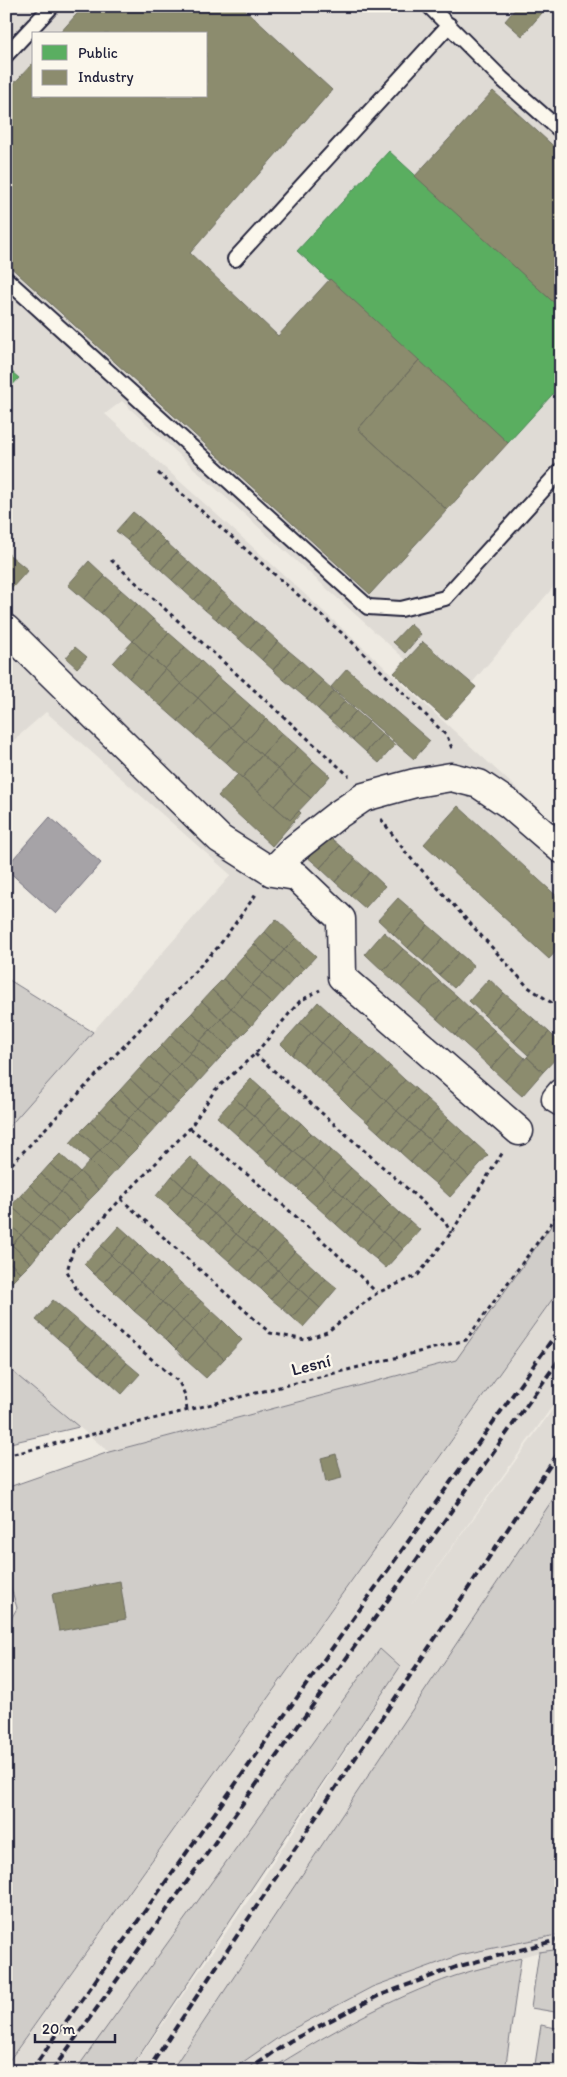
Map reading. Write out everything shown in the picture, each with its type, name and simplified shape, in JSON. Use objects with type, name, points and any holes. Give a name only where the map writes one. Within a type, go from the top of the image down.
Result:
[{"type":"street","points":[[6,629],[220,839],[272,872],[296,876],[341,919],[342,977],[519,1131]]},
{"type":"street","points":[[272,872],[294,849],[364,797],[415,783],[450,777],[479,784],[509,804],[561,849]]},
{"type":"street","points":[[561,1093],[556,1099],[561,1102]]},
{"type":"lane","points":[[6,55],[52,6]]},
{"type":"lane","points":[[429,6],[502,79],[561,131]]},
{"type":"lane","points":[[235,259],[449,25]]},
{"type":"lane","points":[[6,279],[368,607],[401,609],[445,598],[561,470]]},
{"type":"path","points":[[158,473],[351,641],[448,736],[465,781]]},
{"type":"path","points":[[6,1170],[218,947],[272,872]]},
{"type":"path","points":[[187,1410],[185,1395],[178,1382],[98,1314],[78,1292],[67,1271],[73,1250],[190,1128],[215,1090],[256,1054],[300,1001],[342,977]]},
{"type":"path","points":[[256,1054],[444,1222],[451,1233]]},
{"type":"path","points":[[190,1128],[250,1175],[344,1260],[377,1293]]},
{"type":"path","points":[[120,1200],[270,1334],[306,1340],[327,1332],[377,1293],[418,1275],[451,1233],[513,1137],[519,1131]]},
{"type":"path","name":"Lesní","points":[[6,1456],[466,1340],[561,1210]]},
{"type":"shaded area","points":[[6,6],[561,6],[561,578],[471,684],[424,642],[406,660],[202,476],[122,401],[105,414],[561,829],[561,1218],[460,1359],[109,1452],[6,1366],[6,1130],[231,875],[46,712],[6,747]]},
{"type":"shaded area","points":[[50,817],[101,863],[56,914],[6,869]]},
{"type":"shaded area","points":[[6,978],[93,1032],[6,1130]]},
{"type":"shaded area","points":[[561,1212],[561,1287],[6,2065],[6,1628],[17,1608],[6,1571],[6,1488],[109,1452],[456,1360]]},
{"type":"shaded area","points":[[561,1288],[561,1394],[409,1607],[561,1398],[561,1488],[171,2071],[130,2071],[250,1898],[400,1667],[380,1649],[79,2071],[6,2071],[6,2066]]},
{"type":"shaded area","points":[[6,1366],[13,1372],[79,1427],[6,1444]]},
{"type":"shaded area","points":[[561,1487],[561,1934],[460,1955],[372,1987],[285,2033],[230,2071],[171,2071]]},
{"type":"shaded area","points":[[380,1649],[400,1667],[129,2071],[75,2071]]},
{"type":"shaded area","points":[[561,1934],[561,1949],[539,1952],[455,1976],[306,2047],[268,2071],[230,2071],[285,2033],[372,1987],[460,1955]]},
{"type":"shaded area","points":[[561,1949],[561,2013],[531,2008],[539,1952]]},
{"type":"shaded area","points":[[521,1958],[505,2071],[453,2071],[407,2063],[398,2071],[268,2071],[336,2031],[406,1995],[455,1976]]},
{"type":"shaded area","points":[[541,2025],[561,2029],[561,2071],[534,2071]]},
{"type":"building: Public","points":[[389,151],[561,309],[561,385],[508,443],[297,251]]},
{"type":"building: Public","points":[[6,367],[19,378],[6,392]]},
{"type":"building: Industry","points":[[84,6],[241,6],[332,90],[190,253],[278,336],[330,279],[419,360],[358,429],[447,510],[370,594],[6,263],[6,92],[32,64],[32,98],[208,98],[208,32],[61,32]]},
{"type":"building: Industry","points":[[518,6],[548,6],[522,36],[505,21]]},
{"type":"building: Industry","points":[[493,91],[561,153],[561,309],[415,176]]},
{"type":"building: Industry","points":[[419,360],[508,443],[447,510],[358,429]]},
{"type":"building: Industry","points":[[133,512],[144,521],[127,540],[116,531]]},
{"type":"building: Industry","points":[[144,521],[155,531],[138,550],[127,540]]},
{"type":"building: Industry","points":[[155,531],[166,542],[150,560],[138,550]]},
{"type":"building: Industry","points":[[166,542],[177,552],[161,570],[150,560]]},
{"type":"building: Industry","points":[[6,552],[28,570],[11,589],[6,585]]},
{"type":"building: Industry","points":[[177,552],[189,562],[172,580],[161,570]]},
{"type":"building: Industry","points":[[89,561],[105,576],[84,599],[68,585]]},
{"type":"building: Industry","points":[[189,562],[200,572],[183,590],[172,580]]},
{"type":"building: Industry","points":[[200,572],[211,581],[194,600],[183,590]]},
{"type":"building: Industry","points":[[105,576],[121,590],[101,613],[84,599]]},
{"type":"building: Industry","points":[[211,581],[222,591],[205,610],[194,600]]},
{"type":"building: Industry","points":[[121,590],[137,604],[117,627],[101,613]]},
{"type":"building: Industry","points":[[222,591],[233,601],[216,619],[205,610]]},
{"type":"building: Industry","points":[[233,601],[244,611],[227,629],[216,619]]},
{"type":"building: Industry","points":[[137,604],[153,619],[133,641],[117,627]]},
{"type":"building: Industry","points":[[244,611],[255,621],[239,639],[227,629]]},
{"type":"building: Industry","points":[[153,619],[169,633],[149,656],[133,641]]},
{"type":"building: Industry","points":[[255,621],[267,631],[250,649],[239,639]]},
{"type":"building: Industry","points":[[410,624],[421,634],[405,653],[393,642]]},
{"type":"building: Industry","points":[[267,631],[278,641],[262,660],[250,649]]},
{"type":"building: Industry","points":[[169,633],[185,647],[165,669],[149,656]]},
{"type":"building: Industry","points":[[133,641],[149,656],[129,678],[113,663]]},
{"type":"building: Industry","points":[[278,641],[289,651],[273,670],[262,660]]},
{"type":"building: Industry","points":[[423,642],[476,687],[446,720],[394,673]]},
{"type":"building: Industry","points":[[75,647],[87,657],[77,668],[66,658]]},
{"type":"building: Industry","points":[[185,647],[201,661],[181,684],[165,669]]},
{"type":"building: Industry","points":[[289,651],[301,661],[284,680],[273,670]]},
{"type":"building: Industry","points":[[149,656],[165,669],[145,692],[129,678]]},
{"type":"building: Industry","points":[[201,661],[217,676],[198,698],[181,684]]},
{"type":"building: Industry","points":[[301,661],[312,671],[295,689],[284,680]]},
{"type":"building: Industry","points":[[165,669],[181,684],[161,706],[145,692]]},
{"type":"building: Industry","points":[[347,669],[430,741],[414,759],[331,687]]},
{"type":"building: Industry","points":[[312,671],[323,681],[307,699],[295,689]]},
{"type":"building: Industry","points":[[217,676],[234,691],[214,713],[198,698]]},
{"type":"building: Industry","points":[[323,681],[334,691],[318,709],[307,699]]},
{"type":"building: Industry","points":[[181,684],[198,698],[178,721],[161,706]]},
{"type":"building: Industry","points":[[234,691],[250,705],[230,727],[214,713]]},
{"type":"building: Industry","points":[[334,691],[345,701],[329,719],[318,709]]},
{"type":"building: Industry","points":[[198,698],[214,713],[194,735],[178,721]]},
{"type":"building: Industry","points":[[345,701],[356,711],[340,729],[329,719]]},
{"type":"building: Industry","points":[[250,705],[266,719],[246,741],[230,727]]},
{"type":"building: Industry","points":[[356,711],[369,722],[353,740],[340,729]]},
{"type":"building: Industry","points":[[214,713],[230,727],[210,749],[194,735]]},
{"type":"building: Industry","points":[[266,719],[282,733],[262,755],[246,741]]},
{"type":"building: Industry","points":[[369,722],[382,734],[366,752],[353,740]]},
{"type":"building: Industry","points":[[230,727],[246,741],[226,763],[210,749]]},
{"type":"building: Industry","points":[[282,733],[298,747],[278,769],[262,755]]},
{"type":"building: Industry","points":[[382,734],[395,745],[379,763],[366,752]]},
{"type":"building: Industry","points":[[246,741],[262,755],[242,778],[226,763]]},
{"type":"building: Industry","points":[[298,747],[314,762],[294,784],[278,769]]},
{"type":"building: Industry","points":[[262,755],[278,769],[258,792],[242,778]]},
{"type":"building: Industry","points":[[314,762],[330,776],[311,798],[294,784]]},
{"type":"building: Industry","points":[[278,769],[294,784],[274,806],[258,792]]},
{"type":"building: Industry","points":[[238,774],[290,820],[299,811],[301,813],[272,846],[218,796]]},
{"type":"building: Industry","points":[[294,784],[311,798],[290,820],[274,806]]},
{"type":"building: Industry","points":[[458,806],[561,900],[561,946],[549,959],[424,844]]},
{"type":"building: Industry","points":[[325,833],[340,846],[320,868],[305,855]]},
{"type":"building: Industry","points":[[340,846],[355,859],[335,882],[320,868]]},
{"type":"building: Industry","points":[[355,859],[370,872],[350,895],[335,882]]},
{"type":"building: Industry","points":[[370,872],[385,886],[365,908],[350,895]]},
{"type":"building: Industry","points":[[398,898],[413,911],[393,934],[378,920]]},
{"type":"building: Industry","points":[[413,911],[428,925],[408,948],[393,934]]},
{"type":"building: Industry","points":[[276,919],[296,938],[284,950],[265,932]]},
{"type":"building: Industry","points":[[428,925],[443,938],[423,961],[408,948]]},
{"type":"building: Industry","points":[[265,932],[284,950],[274,962],[254,944]]},
{"type":"building: Industry","points":[[384,932],[403,949],[383,971],[365,954]]},
{"type":"building: Industry","points":[[296,938],[316,956],[304,969],[284,950]]},
{"type":"building: Industry","points":[[443,938],[459,953],[439,975],[423,961]]},
{"type":"building: Industry","points":[[254,944],[274,962],[263,973],[244,955]]},
{"type":"building: Industry","points":[[403,949],[421,964],[401,987],[383,971]]},
{"type":"building: Industry","points":[[284,950],[304,969],[293,980],[274,962]]},
{"type":"building: Industry","points":[[459,953],[474,966],[454,988],[439,975]]},
{"type":"building: Industry","points":[[244,955],[263,973],[252,985],[233,967]]},
{"type":"building: Industry","points":[[274,962],[293,980],[283,991],[263,973]]},
{"type":"building: Industry","points":[[421,964],[439,981],[419,1003],[401,987]]},
{"type":"building: Industry","points":[[233,967],[252,985],[242,996],[223,979]]},
{"type":"building: Industry","points":[[263,973],[283,991],[272,1003],[252,985]]},
{"type":"building: Industry","points":[[223,979],[242,996],[231,1008],[212,990]]},
{"type":"building: Industry","points":[[489,979],[504,993],[484,1015],[469,1001]]},
{"type":"building: Industry","points":[[439,981],[457,996],[437,1019],[419,1003]]},
{"type":"building: Industry","points":[[252,985],[272,1003],[261,1014],[242,996]]},
{"type":"building: Industry","points":[[212,990],[231,1008],[221,1019],[202,1001]]},
{"type":"building: Industry","points":[[504,993],[519,1006],[499,1028],[484,1015]]},
{"type":"building: Industry","points":[[242,996],[261,1014],[251,1026],[231,1008]]},
{"type":"building: Industry","points":[[457,996],[475,1013],[455,1035],[437,1019]]},
{"type":"building: Industry","points":[[202,1001],[221,1019],[210,1030],[192,1013]]},
{"type":"building: Industry","points":[[318,1002],[330,1013],[312,1034],[300,1023]]},
{"type":"building: Industry","points":[[519,1006],[534,1019],[514,1042],[499,1028]]},
{"type":"building: Industry","points":[[231,1008],[251,1026],[240,1037],[221,1019]]},
{"type":"building: Industry","points":[[192,1013],[210,1030],[200,1041],[181,1024]]},
{"type":"building: Industry","points":[[330,1013],[341,1022],[322,1043],[312,1034]]},
{"type":"building: Industry","points":[[475,1013],[494,1030],[474,1052],[455,1035]]},
{"type":"building: Industry","points":[[221,1019],[240,1037],[230,1048],[210,1030]]},
{"type":"building: Industry","points":[[534,1019],[549,1032],[528,1055],[514,1042]]},
{"type":"building: Industry","points":[[341,1022],[351,1032],[333,1053],[322,1043]]},
{"type":"building: Industry","points":[[300,1023],[311,1033],[292,1055],[281,1044]]},
{"type":"building: Industry","points":[[181,1024],[200,1041],[190,1053],[171,1035]]},
{"type":"building: Industry","points":[[210,1030],[230,1048],[219,1059],[200,1041]]},
{"type":"building: Industry","points":[[494,1030],[511,1046],[491,1068],[474,1052]]},
{"type":"building: Industry","points":[[351,1032],[363,1042],[344,1063],[333,1053]]},
{"type":"building: Industry","points":[[549,1032],[561,1044],[561,1053],[543,1072],[527,1057]]},
{"type":"building: Industry","points":[[311,1033],[321,1043],[303,1064],[292,1055]]},
{"type":"building: Industry","points":[[171,1035],[190,1053],[180,1064],[161,1046]]},
{"type":"building: Industry","points":[[200,1041],[219,1059],[209,1070],[190,1053]]},
{"type":"building: Industry","points":[[363,1042],[376,1053],[356,1074],[344,1063]]},
{"type":"building: Industry","points":[[321,1043],[332,1052],[313,1073],[303,1064]]},
{"type":"building: Industry","points":[[161,1046],[180,1064],[169,1075],[150,1057]]},
{"type":"building: Industry","points":[[511,1046],[525,1058],[505,1081],[491,1068]]},
{"type":"building: Industry","points":[[332,1052],[344,1063],[325,1084],[313,1073]]},
{"type":"building: Industry","points":[[190,1053],[209,1070],[199,1081],[180,1064]]},
{"type":"building: Industry","points":[[376,1053],[390,1066],[371,1087],[356,1074]]},
{"type":"building: Industry","points":[[150,1057],[169,1075],[159,1086],[140,1068]]},
{"type":"building: Industry","points":[[527,1057],[543,1072],[522,1096],[505,1081]]},
{"type":"building: Industry","points":[[344,1063],[356,1074],[338,1095],[325,1084]]},
{"type":"building: Industry","points":[[180,1064],[199,1081],[188,1093],[169,1075]]},
{"type":"building: Industry","points":[[390,1066],[405,1080],[386,1101],[371,1087]]},
{"type":"building: Industry","points":[[140,1068],[159,1086],[149,1097],[130,1079]]},
{"type":"building: Industry","points":[[356,1074],[371,1087],[351,1108],[338,1095]]},
{"type":"building: Industry","points":[[169,1075],[188,1093],[178,1103],[159,1086]]},
{"type":"building: Industry","points":[[130,1079],[149,1097],[139,1108],[120,1090]]},
{"type":"building: Industry","points":[[251,1079],[261,1088],[244,1107],[234,1098]]},
{"type":"building: Industry","points":[[405,1080],[416,1089],[397,1111],[386,1101]]},
{"type":"building: Industry","points":[[159,1086],[178,1103],[168,1114],[149,1097]]},
{"type":"building: Industry","points":[[371,1087],[386,1101],[367,1122],[351,1108]]},
{"type":"building: Industry","points":[[261,1088],[271,1097],[254,1116],[244,1107]]},
{"type":"building: Industry","points":[[416,1089],[427,1099],[408,1121],[397,1111]]},
{"type":"building: Industry","points":[[120,1090],[139,1108],[129,1118],[110,1100]]},
{"type":"building: Industry","points":[[149,1097],[168,1114],[158,1125],[139,1108]]},
{"type":"building: Industry","points":[[271,1097],[281,1106],[264,1125],[254,1116]]},
{"type":"building: Industry","points":[[234,1098],[244,1107],[227,1126],[217,1117]]},
{"type":"building: Industry","points":[[427,1099],[438,1109],[419,1131],[408,1121]]},
{"type":"building: Industry","points":[[110,1100],[129,1118],[120,1129],[100,1111]]},
{"type":"building: Industry","points":[[386,1101],[397,1111],[378,1132],[367,1122]]},
{"type":"building: Industry","points":[[281,1106],[291,1115],[274,1134],[264,1125]]},
{"type":"building: Industry","points":[[244,1107],[254,1116],[237,1135],[227,1126]]},
{"type":"building: Industry","points":[[139,1108],[158,1125],[148,1136],[129,1118]]},
{"type":"building: Industry","points":[[438,1109],[449,1119],[430,1140],[419,1131]]},
{"type":"building: Industry","points":[[100,1111],[120,1129],[110,1140],[90,1122]]},
{"type":"building: Industry","points":[[397,1111],[408,1121],[389,1142],[378,1132]]},
{"type":"building: Industry","points":[[291,1115],[301,1123],[284,1143],[274,1134]]},
{"type":"building: Industry","points":[[254,1116],[264,1125],[247,1144],[237,1135]]},
{"type":"building: Industry","points":[[129,1118],[148,1136],[138,1147],[120,1129]]},
{"type":"building: Industry","points":[[449,1119],[462,1131],[442,1151],[430,1140]]},
{"type":"building: Industry","points":[[408,1121],[419,1131],[400,1152],[389,1142]]},
{"type":"building: Industry","points":[[90,1122],[110,1140],[100,1150],[80,1132]]},
{"type":"building: Industry","points":[[301,1123],[311,1133],[294,1152],[284,1143]]},
{"type":"building: Industry","points":[[264,1125],[274,1134],[257,1153],[247,1144]]},
{"type":"building: Industry","points":[[120,1129],[138,1147],[128,1157],[110,1140]]},
{"type":"building: Industry","points":[[419,1131],[430,1140],[411,1162],[400,1152]]},
{"type":"building: Industry","points":[[462,1131],[475,1143],[456,1164],[442,1151]]},
{"type":"building: Industry","points":[[80,1132],[100,1150],[90,1161],[70,1143]]},
{"type":"building: Industry","points":[[311,1133],[321,1141],[304,1160],[294,1152]]},
{"type":"building: Industry","points":[[274,1134],[284,1143],[267,1162],[257,1153]]},
{"type":"building: Industry","points":[[110,1140],[128,1157],[118,1168],[100,1150]]},
{"type":"building: Industry","points":[[430,1140],[442,1151],[423,1173],[411,1162]]},
{"type":"building: Industry","points":[[321,1141],[331,1150],[314,1169],[304,1160]]},
{"type":"building: Industry","points":[[284,1143],[294,1152],[277,1171],[267,1162]]},
{"type":"building: Industry","points":[[475,1143],[488,1155],[469,1176],[456,1164]]},
{"type":"building: Industry","points":[[100,1150],[118,1168],[108,1179],[90,1161]]},
{"type":"building: Industry","points":[[331,1150],[341,1159],[324,1178],[314,1169]]},
{"type":"building: Industry","points":[[442,1151],[455,1163],[436,1184],[423,1173]]},
{"type":"building: Industry","points":[[294,1152],[304,1160],[287,1180],[277,1171]]},
{"type":"building: Industry","points":[[60,1154],[80,1172],[70,1182],[50,1164]]},
{"type":"building: Industry","points":[[190,1157],[200,1166],[183,1186],[172,1176]]},
{"type":"building: Industry","points":[[341,1159],[351,1168],[333,1187],[324,1178]]},
{"type":"building: Industry","points":[[304,1160],[314,1169],[297,1188],[287,1180]]},
{"type":"building: Industry","points":[[90,1161],[108,1179],[99,1190],[80,1172]]},
{"type":"building: Industry","points":[[455,1163],[469,1176],[450,1197],[436,1184]]},
{"type":"building: Industry","points":[[50,1164],[70,1182],[61,1192],[41,1174]]},
{"type":"building: Industry","points":[[200,1166],[211,1176],[194,1195],[183,1186]]},
{"type":"building: Industry","points":[[351,1168],[361,1177],[344,1196],[333,1187]]},
{"type":"building: Industry","points":[[314,1169],[324,1178],[306,1197],[297,1188]]},
{"type":"building: Industry","points":[[80,1172],[99,1190],[89,1200],[70,1182]]},
{"type":"building: Industry","points":[[41,1174],[61,1192],[50,1204],[30,1185]]},
{"type":"building: Industry","points":[[172,1176],[183,1186],[167,1205],[156,1196]]},
{"type":"building: Industry","points":[[211,1176],[221,1185],[204,1205],[194,1195]]},
{"type":"building: Industry","points":[[361,1177],[371,1186],[353,1205],[344,1196]]},
{"type":"building: Industry","points":[[324,1178],[333,1187],[316,1206],[306,1197]]},
{"type":"building: Industry","points":[[70,1182],[89,1200],[80,1210],[61,1192]]},
{"type":"building: Industry","points":[[30,1185],[50,1204],[41,1214],[21,1195]]},
{"type":"building: Industry","points":[[221,1185],[232,1195],[214,1214],[204,1205]]},
{"type":"building: Industry","points":[[183,1186],[194,1195],[177,1215],[167,1205]]},
{"type":"building: Industry","points":[[371,1186],[381,1195],[363,1214],[353,1205]]},
{"type":"building: Industry","points":[[333,1187],[344,1196],[326,1215],[316,1206]]},
{"type":"building: Industry","points":[[61,1192],[80,1210],[69,1221],[50,1204]]},
{"type":"building: Industry","points":[[21,1195],[41,1214],[31,1224],[11,1206]]},
{"type":"building: Industry","points":[[194,1195],[204,1205],[188,1224],[177,1215]]},
{"type":"building: Industry","points":[[232,1195],[243,1204],[225,1224],[214,1214]]},
{"type":"building: Industry","points":[[381,1195],[390,1204],[373,1223],[363,1214]]},
{"type":"building: Industry","points":[[344,1196],[353,1205],[336,1224],[326,1215]]},
{"type":"building: Industry","points":[[50,1204],[69,1221],[59,1231],[41,1214]]},
{"type":"building: Industry","points":[[243,1204],[253,1214],[236,1234],[225,1224]]},
{"type":"building: Industry","points":[[390,1204],[400,1213],[383,1232],[373,1223]]},
{"type":"building: Industry","points":[[204,1205],[214,1214],[198,1233],[188,1224]]},
{"type":"building: Industry","points":[[353,1205],[363,1214],[346,1233],[336,1224]]},
{"type":"building: Industry","points":[[11,1206],[31,1224],[21,1235],[6,1221],[6,1211]]},
{"type":"building: Industry","points":[[400,1213],[410,1221],[393,1240],[383,1232]]},
{"type":"building: Industry","points":[[41,1214],[59,1231],[50,1242],[31,1224]]},
{"type":"building: Industry","points":[[214,1214],[225,1224],[209,1243],[198,1233]]},
{"type":"building: Industry","points":[[253,1214],[263,1223],[246,1242],[236,1234]]},
{"type":"building: Industry","points":[[363,1214],[373,1223],[356,1242],[346,1233]]},
{"type":"building: Industry","points":[[6,1221],[21,1235],[12,1245],[6,1240]]},
{"type":"building: Industry","points":[[410,1221],[420,1230],[403,1249],[393,1240]]},
{"type":"building: Industry","points":[[263,1223],[274,1232],[257,1251],[246,1242]]},
{"type":"building: Industry","points":[[373,1223],[383,1232],[366,1251],[356,1242]]},
{"type":"building: Industry","points":[[31,1224],[50,1242],[40,1252],[21,1235]]},
{"type":"building: Industry","points":[[225,1224],[236,1234],[220,1253],[209,1243]]},
{"type":"building: Industry","points":[[119,1226],[129,1235],[111,1255],[101,1246]]},
{"type":"building: Industry","points":[[274,1232],[285,1242],[267,1261],[257,1251]]},
{"type":"building: Industry","points":[[383,1232],[393,1240],[376,1259],[366,1251]]},
{"type":"building: Industry","points":[[236,1234],[246,1242],[229,1261],[220,1253]]},
{"type":"building: Industry","points":[[21,1235],[40,1252],[31,1263],[12,1245]]},
{"type":"building: Industry","points":[[129,1235],[139,1244],[120,1264],[111,1255]]},
{"type":"building: Industry","points":[[393,1240],[403,1249],[386,1268],[376,1259]]},
{"type":"building: Industry","points":[[246,1242],[257,1251],[240,1271],[229,1261]]},
{"type":"building: Industry","points":[[285,1242],[295,1251],[278,1270],[267,1261]]},
{"type":"building: Industry","points":[[139,1244],[148,1253],[131,1273],[120,1264]]},
{"type":"building: Industry","points":[[12,1245],[31,1263],[21,1273],[6,1259],[6,1251]]},
{"type":"building: Industry","points":[[101,1246],[111,1255],[94,1274],[84,1264]]},
{"type":"building: Industry","points":[[257,1251],[267,1261],[250,1280],[240,1271]]},
{"type":"building: Industry","points":[[295,1251],[305,1260],[288,1280],[278,1270]]},
{"type":"building: Industry","points":[[148,1253],[159,1262],[140,1282],[131,1273]]},
{"type":"building: Industry","points":[[111,1255],[120,1264],[104,1282],[94,1274]]},
{"type":"building: Industry","points":[[6,1259],[21,1273],[11,1283],[6,1279]]},
{"type":"building: Industry","points":[[305,1260],[316,1270],[299,1289],[288,1280]]},
{"type":"building: Industry","points":[[267,1261],[278,1270],[261,1289],[250,1280]]},
{"type":"building: Industry","points":[[159,1262],[169,1272],[152,1292],[140,1282]]},
{"type":"building: Industry","points":[[120,1264],[131,1273],[114,1292],[104,1282]]},
{"type":"building: Industry","points":[[278,1270],[288,1280],[271,1299],[261,1289]]},
{"type":"building: Industry","points":[[316,1270],[326,1279],[309,1298],[299,1289]]},
{"type":"building: Industry","points":[[169,1272],[181,1283],[162,1302],[152,1292]]},
{"type":"building: Industry","points":[[131,1273],[140,1282],[124,1301],[114,1292]]},
{"type":"building: Industry","points":[[326,1279],[337,1288],[320,1308],[309,1298]]},
{"type":"building: Industry","points":[[288,1280],[299,1289],[282,1308],[271,1299]]},
{"type":"building: Industry","points":[[140,1282],[152,1292],[134,1311],[124,1301]]},
{"type":"building: Industry","points":[[181,1283],[191,1292],[172,1311],[162,1302]]},
{"type":"building: Industry","points":[[299,1289],[309,1298],[292,1317],[282,1308]]},
{"type":"building: Industry","points":[[152,1292],[162,1302],[146,1321],[134,1311]]},
{"type":"building: Industry","points":[[191,1292],[201,1301],[183,1321],[172,1311]]},
{"type":"building: Industry","points":[[309,1298],[320,1308],[303,1327],[292,1317]]},
{"type":"building: Industry","points":[[53,1300],[64,1309],[47,1329],[36,1320]]},
{"type":"building: Industry","points":[[201,1301],[212,1311],[193,1330],[183,1321]]},
{"type":"building: Industry","points":[[162,1302],[172,1311],[155,1330],[146,1321]]},
{"type":"building: Industry","points":[[64,1309],[75,1318],[57,1338],[47,1329]]},
{"type":"building: Industry","points":[[172,1311],[183,1321],[166,1339],[155,1330]]},
{"type":"building: Industry","points":[[212,1311],[223,1321],[205,1341],[193,1330]]},
{"type":"building: Industry","points":[[75,1318],[85,1327],[68,1347],[57,1338]]},
{"type":"building: Industry","points":[[183,1321],[193,1330],[176,1349],[166,1339]]},
{"type":"building: Industry","points":[[223,1321],[242,1340],[224,1359],[205,1341]]},
{"type":"building: Industry","points":[[85,1327],[96,1336],[78,1356],[68,1347]]},
{"type":"building: Industry","points":[[193,1330],[205,1341],[187,1361],[176,1349]]},
{"type":"building: Industry","points":[[96,1336],[106,1345],[89,1365],[78,1356]]},
{"type":"building: Industry","points":[[205,1341],[224,1359],[206,1378],[187,1361]]},
{"type":"building: Industry","points":[[106,1345],[117,1354],[99,1374],[89,1365]]},
{"type":"building: Industry","points":[[117,1354],[127,1363],[110,1383],[99,1374]]},
{"type":"building: Industry","points":[[127,1363],[140,1374],[122,1394],[110,1383]]},
{"type":"building: Industry","points":[[336,1454],[342,1478],[326,1482],[321,1458]]},
{"type":"building: Industry","points":[[120,1581],[126,1619],[59,1631],[52,1594]]},
{"type":"railway","points":[[31,2071],[561,1327]]},
{"type":"railway","points":[[52,2071],[561,1357]]},
{"type":"railway","points":[[147,2071],[561,1449]]},
{"type":"railway","points":[[247,2071],[290,2041],[378,1996],[456,1967],[561,1939]]}]
